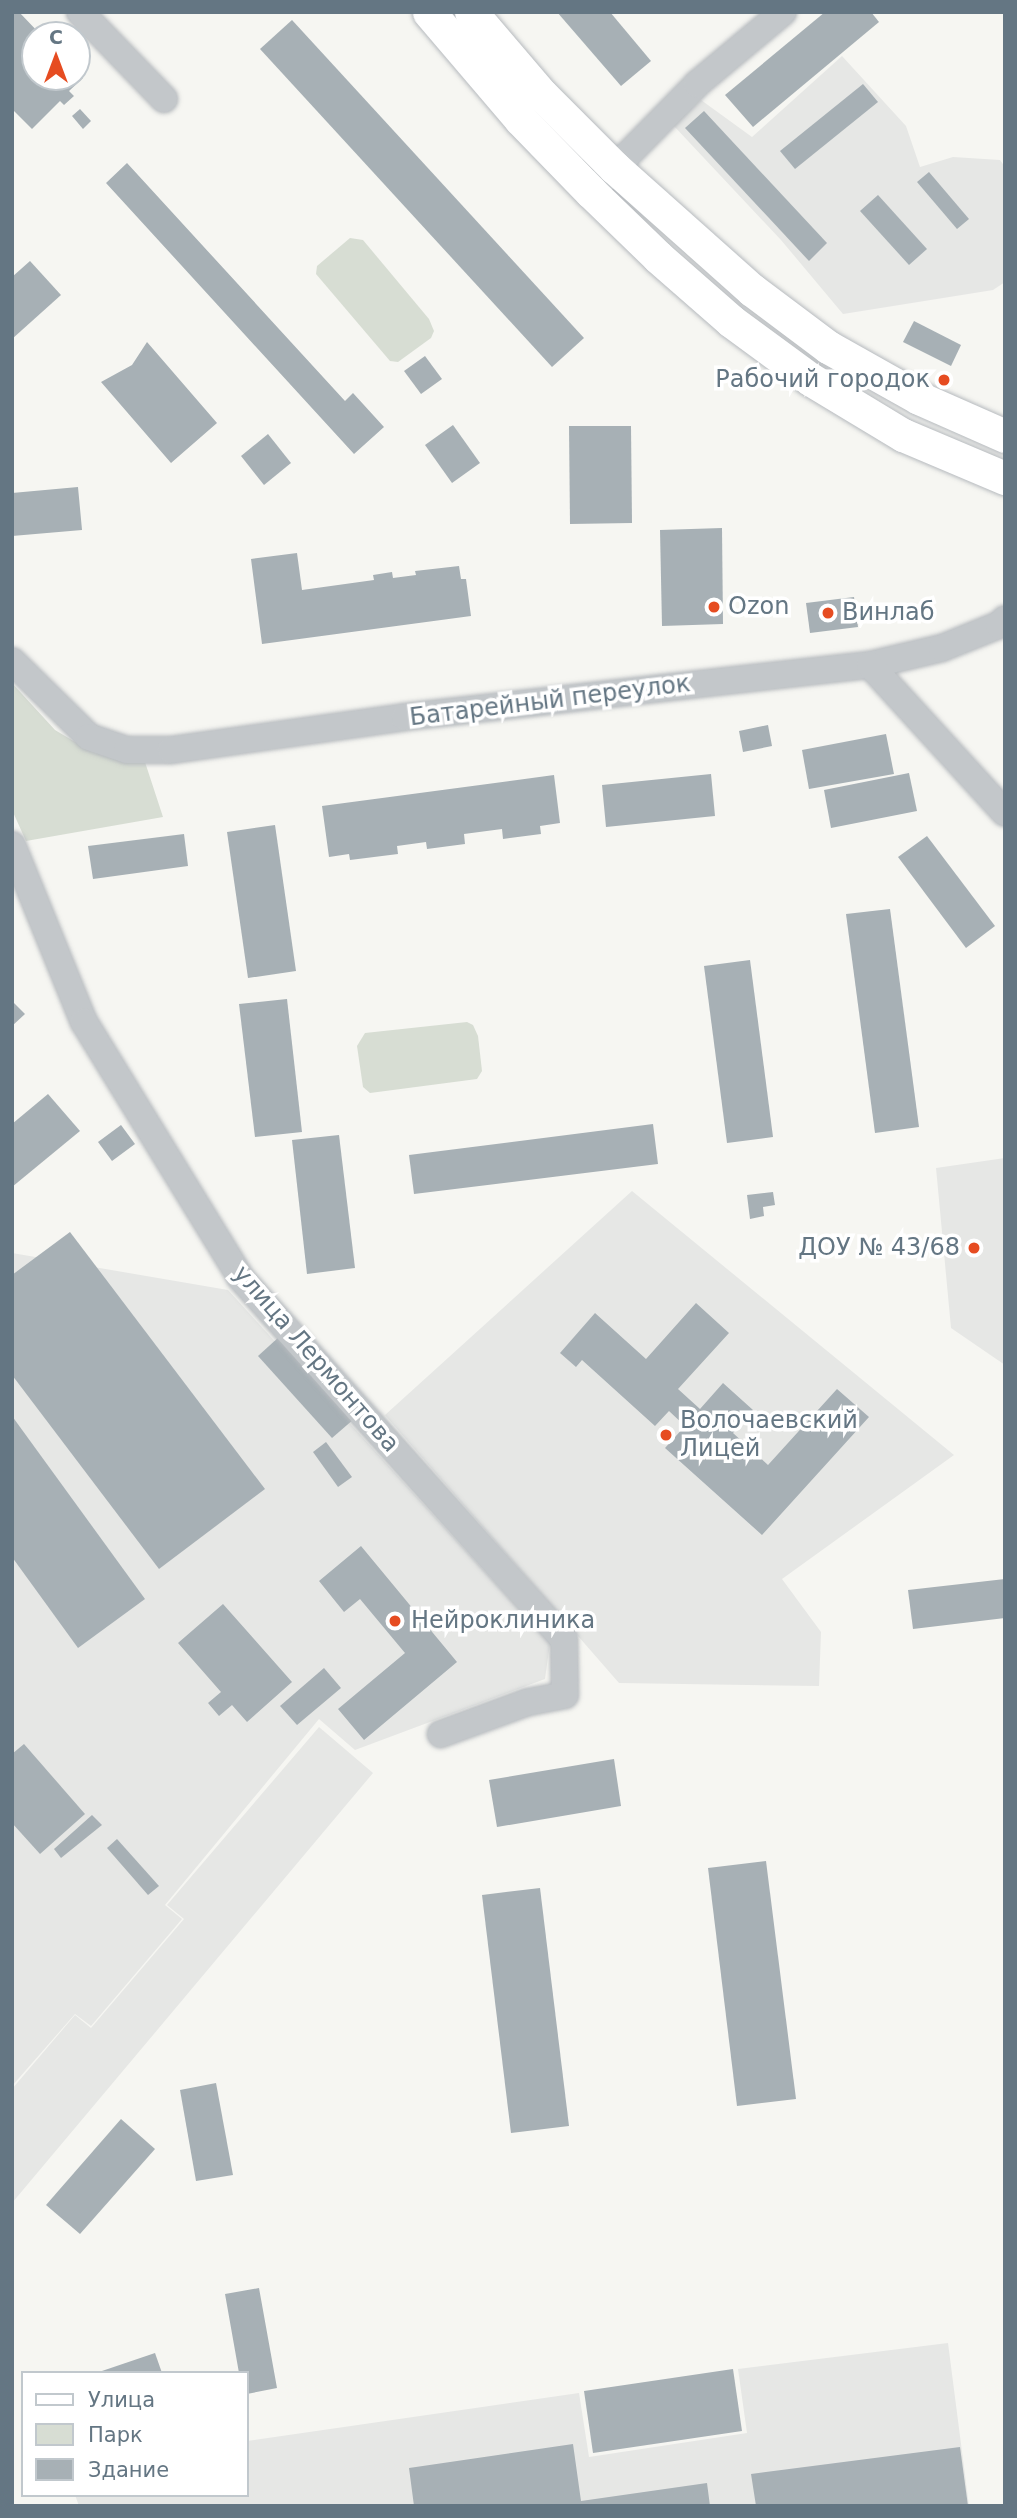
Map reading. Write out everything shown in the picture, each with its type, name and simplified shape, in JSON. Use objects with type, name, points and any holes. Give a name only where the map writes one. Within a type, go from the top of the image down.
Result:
[{"type":"main road","points":[[429,12],[520,119],[591,192],[732,321],[810,379],[903,435],[1005,478]]},
{"type":"main road","points":[[471,12],[542,94],[615,168],[752,290],[828,347],[919,398],[1005,436]]},
{"type":"street","points":[[80,12],[164,99]]},
{"type":"street","points":[[591,192],[697,84],[783,12]]},
{"type":"street","name":"Батарейный переулок","points":[[12,661],[89,737],[127,750],[171,750],[405,718],[870,665],[942,648],[999,625],[1005,619]]},
{"type":"street","points":[[870,665],[1005,813]]},
{"type":"street","name":"улица Лермонтова","points":[[12,845],[84,1022],[240,1277],[564,1639],[565,1695],[528,1702],[441,1734]]},
{"type":"shaded area","points":[[842,56],[906,126],[920,167],[953,157],[1000,160],[1005,167],[1005,282],[993,290],[843,314],[781,240],[673,125],[701,100],[752,137]]},
{"type":"shaded area","name":"ДОУ № 43/68","points":[[1005,1158],[1005,1365],[951,1328],[936,1168]]},
{"type":"shaded area","name":"Волочаевский Лицей","points":[[632,1191],[954,1455],[782,1579],[821,1632],[819,1686],[619,1683],[385,1415]]},
{"type":"shaded area","points":[[12,1253],[228,1290],[550,1643],[545,1679],[355,1750],[319,1719],[165,1905],[182,1919],[91,2026],[75,2014],[12,2086]]},
{"type":"shaded area","points":[[319,1727],[373,1773],[12,2203],[12,2089],[75,2015],[91,2028],[184,1919],[167,1905]]},
{"type":"shaded area","points":[[948,2343],[969,2506],[79,2506],[76,2497],[248,2497],[248,2441],[579,2393],[589,2457],[747,2433],[738,2369]]},
{"type":"green space","points":[[350,238],[363,240],[429,319],[434,331],[431,338],[398,362],[390,361],[316,274],[317,266]]},
{"type":"green space","points":[[12,683],[55,730],[92,752],[145,762],[163,817],[26,841],[12,810]]},
{"type":"green space","points":[[467,1022],[473,1025],[478,1036],[482,1071],[477,1079],[370,1093],[363,1087],[357,1046],[365,1033]]},
{"type":"building","points":[[12,12],[19,12],[28,21],[21,21],[21,91],[69,91],[74,96],[64,105],[60,101],[32,129],[12,109]]},
{"type":"building","points":[[557,12],[610,12],[651,61],[621,86]]},
{"type":"building","points":[[825,12],[871,12],[879,22],[753,127],[725,95]]},
{"type":"building","points":[[292,20],[584,338],[552,367],[260,49]]},
{"type":"building","points":[[863,84],[878,102],[795,169],[780,151]]},
{"type":"building","points":[[80,109],[91,121],[83,129],[72,116]]},
{"type":"building","points":[[704,111],[827,243],[809,261],[685,128]]},
{"type":"building","points":[[127,163],[345,401],[353,393],[384,427],[354,454],[106,183]]},
{"type":"building","points":[[929,172],[969,219],[957,229],[917,182]]},
{"type":"building","points":[[878,195],[927,249],[909,265],[860,211]]},
{"type":"building","points":[[30,261],[61,295],[12,339],[12,277]]},
{"type":"building","points":[[914,321],[961,345],[951,366],[903,342]]},
{"type":"building","points":[[147,342],[217,423],[171,463],[101,382],[132,365]]},
{"type":"building","points":[[425,356],[442,379],[421,394],[404,371]]},
{"type":"building","points":[[453,425],[480,463],[452,483],[425,445]]},
{"type":"building","points":[[569,426],[631,426],[632,523],[570,524]]},
{"type":"building","points":[[268,434],[291,463],[264,485],[241,456]]},
{"type":"building","points":[[78,487],[82,530],[12,536],[12,493]]},
{"type":"building","points":[[722,528],[723,624],[662,626],[660,530]]},
{"type":"building","points":[[297,553],[302,590],[374,580],[373,575],[392,572],[393,578],[416,575],[415,571],[459,566],[461,579],[466,579],[471,616],[262,644],[251,559]]},
{"type":"building","points":[[854,597],[858,627],[810,633],[806,603]]},
{"type":"building","points":[[768,725],[772,746],[743,752],[739,731]]},
{"type":"building","points":[[886,734],[894,774],[809,789],[802,750]]},
{"type":"building","points":[[909,773],[917,811],[831,828],[824,790]]},
{"type":"building","points":[[711,774],[715,816],[606,827],[602,785]]},
{"type":"building","points":[[554,775],[560,823],[540,826],[541,834],[503,839],[502,829],[464,834],[465,844],[427,849],[426,842],[397,846],[398,854],[350,860],[349,854],[329,857],[322,806]]},
{"type":"building","points":[[275,825],[296,971],[248,978],[227,832]]},
{"type":"building","points":[[184,834],[188,866],[93,879],[88,846]]},
{"type":"building","points":[[927,836],[995,926],[966,948],[898,857]]},
{"type":"building","points":[[890,909],[919,1127],[875,1133],[846,914]]},
{"type":"building","points":[[750,960],[773,1137],[727,1143],[704,966]]},
{"type":"building","points":[[287,999],[302,1132],[255,1137],[239,1004]]},
{"type":"building","points":[[12,1001],[25,1014],[12,1026]]},
{"type":"building","points":[[48,1094],[80,1131],[12,1187],[12,1124]]},
{"type":"building","points":[[653,1124],[658,1164],[414,1194],[409,1155]]},
{"type":"building","points":[[121,1125],[135,1144],[112,1161],[98,1142]]},
{"type":"building","points":[[339,1135],[355,1268],[307,1274],[292,1140]]},
{"type":"building","points":[[773,1192],[775,1205],[763,1207],[764,1216],[750,1219],[747,1195]]},
{"type":"building","points":[[70,1232],[265,1489],[159,1569],[12,1375],[12,1275]]},
{"type":"building","points":[[696,1303],[729,1333],[678,1389],[700,1409],[723,1383],[753,1410],[733,1433],[768,1465],[837,1389],[869,1417],[762,1535],[665,1448],[685,1426],[669,1411],[655,1426],[582,1360],[576,1367],[560,1353],[595,1313],[646,1359]]},
{"type":"building","points":[[280,1336],[354,1419],[332,1438],[258,1356]]},
{"type":"building","points":[[12,1416],[145,1599],[78,1648],[12,1557]]},
{"type":"building","points":[[326,1442],[352,1477],[338,1487],[313,1452]]},
{"type":"building","points":[[361,1546],[457,1662],[364,1740],[338,1709],[405,1653],[360,1599],[344,1612],[319,1581]]},
{"type":"building","points":[[1005,1579],[1005,1618],[913,1629],[908,1590]]},
{"type":"building","points":[[223,1604],[292,1682],[247,1722],[232,1705],[219,1716],[208,1703],[221,1692],[178,1643]]},
{"type":"building","points":[[324,1668],[341,1688],[297,1725],[280,1706]]},
{"type":"building","points":[[24,1744],[85,1814],[40,1854],[12,1823],[12,1754]]},
{"type":"building","points":[[614,1759],[621,1806],[497,1827],[489,1780]]},
{"type":"building","points":[[92,1815],[102,1825],[61,1858],[54,1849]]},
{"type":"building","points":[[117,1839],[159,1886],[148,1895],[107,1848]]},
{"type":"building","points":[[766,1861],[796,2099],[737,2106],[708,1868]]},
{"type":"building","points":[[540,1888],[569,2126],[511,2133],[482,1895]]},
{"type":"building","points":[[216,2083],[233,2175],[196,2181],[180,2090]]},
{"type":"building","points":[[121,2119],[155,2149],[80,2234],[46,2205]]},
{"type":"building","points":[[259,2288],[277,2388],[248,2394],[248,2371],[239,2371],[225,2294]]},
{"type":"building","points":[[155,2353],[161,2371],[102,2371]]},
{"type":"building","points":[[733,2369],[742,2431],[593,2453],[584,2391]]},
{"type":"building","points":[[573,2444],[581,2501],[707,2483],[710,2506],[414,2506],[409,2468]]},
{"type":"building","points":[[960,2447],[968,2506],[756,2506],[751,2474]]},
{"type":"place","name":"Рабочий городок","points":[[944,380]]},
{"type":"place","name":"Ozon","points":[[714,607]]},
{"type":"place","name":"Винлаб","points":[[828,613]]},
{"type":"place","name":"ДОУ № 43/68","points":[[974,1248]]},
{"type":"place","name":"Волочаевский Лицей","points":[[666,1435]]},
{"type":"place","name":"Нейроклиника","points":[[395,1621]]}]
